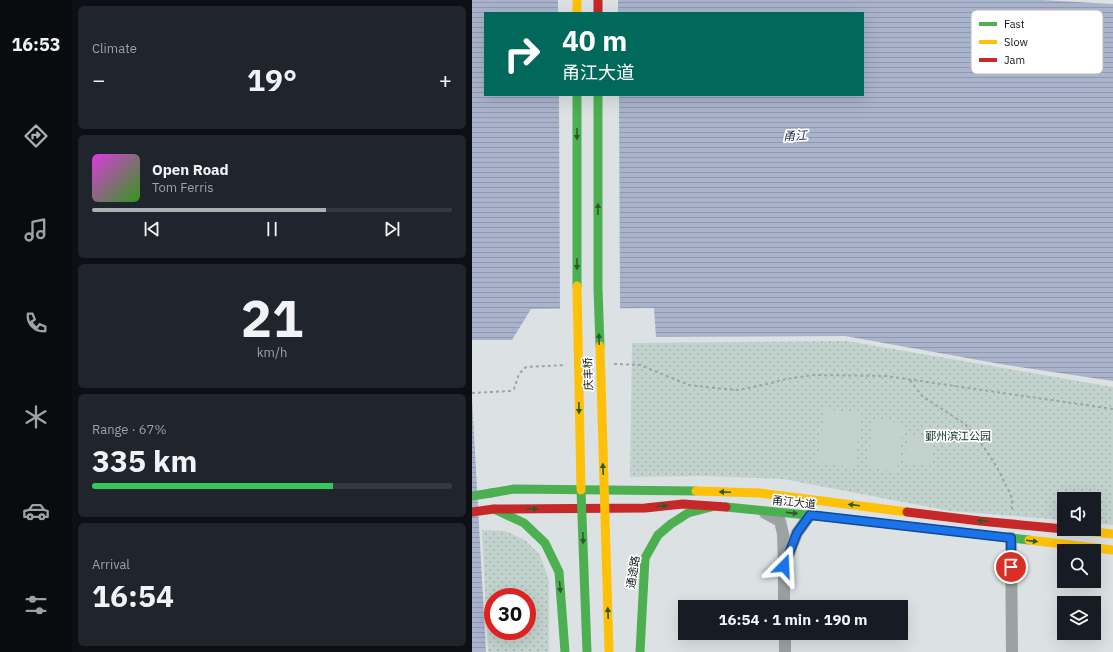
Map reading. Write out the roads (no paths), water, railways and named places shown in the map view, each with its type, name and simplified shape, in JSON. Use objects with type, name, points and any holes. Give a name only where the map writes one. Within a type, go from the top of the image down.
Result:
[{"type":"main road","points":[[577,0],[577,12]]},
{"type":"main road","points":[[598,0],[598,12]]},
{"type":"main road","name":"庆丰桥","points":[[577,96],[577,289],[580,450],[587,652]]},
{"type":"main road","name":"庆丰桥","points":[[598,96],[598,288],[609,652]]},
{"type":"main road","name":"甬江大道","points":[[472,496],[514,488],[760,493],[980,521],[1057,528]]},
{"type":"main road","name":"甬江大道","points":[[476,512],[494,509],[646,508],[683,504],[810,515],[1113,550]]},
{"type":"main road","name":"通途路","points":[[640,652],[645,558],[658,535],[671,524],[688,513],[711,506]]},
{"type":"main road","points":[[494,509],[524,523],[545,543],[559,572],[564,652]]},
{"type":"main road","name":"甬江大道","points":[[1101,533],[1113,534]]},
{"type":"street","points":[[758,510],[780,521],[783,534],[784,600]]},
{"type":"street","points":[[784,566],[797,533],[810,515]]},
{"type":"street","points":[[1011,538],[1012,652]]},
{"type":"street","points":[[785,640],[785,652]]},
{"type":"water","name":"甬江","points":[[472,0],[1042,0],[1113,4],[1113,381],[1006,365],[845,336],[656,337],[654,308],[531,309],[512,340],[472,340]]},
{"type":"water","points":[[472,398],[484,616],[484,640],[485,640],[486,652],[472,652]]},
{"type":"park label","name":"鄞州滨江公园","points":[[958,436]]}]
